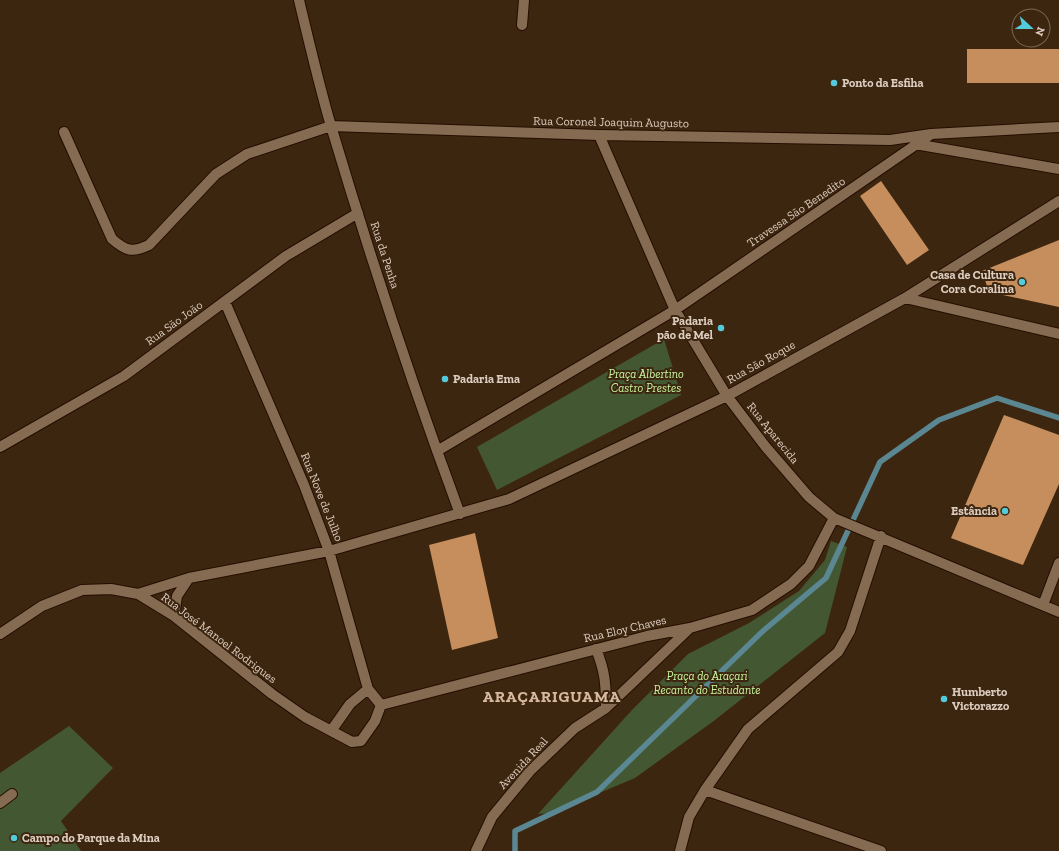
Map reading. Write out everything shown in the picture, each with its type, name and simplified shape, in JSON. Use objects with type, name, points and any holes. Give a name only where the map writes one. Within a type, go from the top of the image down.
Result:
[{"type":"street","name":"Rua da Penha","points":[[299,0],[331,126],[358,213],[424,417],[460,514]]},
{"type":"street","points":[[522,25],[524,0]]},
{"type":"street","points":[[64,132],[112,239],[122,248],[136,251],[149,245],[216,174],[247,154],[331,126]]},
{"type":"street","name":"Rua Coronel Joaquim Augusto","points":[[331,126],[599,135],[890,140],[1059,169]]},
{"type":"street","name":"Rua Coronel Joaquim Augusto","points":[[890,140],[931,134],[1059,127]]},
{"type":"street","name":"Travessa São Benedito","points":[[675,310],[931,134]]},
{"type":"street","name":"Rua Aparecida","points":[[599,135],[675,310],[727,396],[765,446],[809,497],[834,518],[866,532],[881,536],[1059,612]]},
{"type":"street","name":"Rua São Roque","points":[[138,594],[189,578],[329,551],[509,499],[727,396],[905,298],[1059,201]]},
{"type":"street","name":"Rua São João","points":[[0,447],[124,376],[286,256],[358,213]]},
{"type":"street","points":[[905,298],[1059,334]]},
{"type":"street","name":"Rua Nove de Julho","points":[[225,302],[304,485],[329,551],[368,689],[381,705]]},
{"type":"street","points":[[437,451],[675,310]]},
{"type":"street","name":"Rua Eloy Chaves","points":[[381,705],[647,636],[690,628],[752,610],[791,584],[809,566],[834,518]]},
{"type":"street","points":[[680,851],[689,817],[705,790],[748,729],[838,652],[850,632],[881,536]]},
{"type":"street","points":[[1043,605],[1059,563]]},
{"type":"street","points":[[174,616],[177,596],[189,578]]},
{"type":"street","name":"Rua José Manoel Rodrigues","points":[[0,634],[42,606],[82,590],[111,589],[138,594],[174,616],[272,694],[305,717],[352,742],[361,741],[375,720],[381,705]]},
{"type":"street","name":"Avenida Real","points":[[476,851],[492,818],[530,771],[575,728],[606,708],[690,628]]},
{"type":"street","points":[[596,649],[603,666],[606,681],[606,708]]},
{"type":"street","points":[[331,731],[350,704],[368,689]]},
{"type":"street","points":[[705,790],[881,851]]},
{"type":"street","points":[[0,803],[12,794]]},
{"type":"green space","name":"Praça Albertino Castro Prestes","points":[[664,339],[681,395],[497,490],[477,447]]},
{"type":"green space","name":"Praça do Araçari Recanto do Estudante","points":[[831,541],[847,547],[825,633],[715,720],[635,778],[552,813],[538,814],[632,710],[688,654],[749,623],[799,591],[825,560]]},
{"type":"green space","points":[[69,726],[113,768],[61,821],[81,851],[0,851],[0,773]]},
{"type":"building","points":[[967,49],[1059,49],[1059,83],[967,83]]},
{"type":"building","points":[[881,181],[929,250],[907,265],[860,196]]},
{"type":"building","name":"Casa de Cultura Cora Coralina","points":[[1059,240],[1059,307],[989,292],[982,271]]},
{"type":"building","name":"Estância","points":[[1004,415],[1059,435],[1059,484],[1023,565],[951,538]]},
{"type":"building","points":[[475,533],[498,638],[452,650],[429,545]]},
{"type":"waterway","points":[[515,851],[515,831],[597,792],[763,631],[826,578],[880,462],[939,420],[997,398],[1059,418]]},
{"type":"place","name":"Ponto da Esfiha","points":[[834,83]]},
{"type":"place","name":"Casa de Cultura Cora Coralina","points":[[1022,282]]},
{"type":"place","name":"Padaria pão de Mel","points":[[721,328]]},
{"type":"place","name":"Padaria Ema","points":[[445,379]]},
{"type":"place","name":"Estância","points":[[1005,511]]},
{"type":"place","name":"Humberto Victorazzo","points":[[944,699]]},
{"type":"place","name":"Campo do Parque da Mina","points":[[14,838]]},
{"type":"district","name":"ARAÇARIGUAMA","points":[[552,696]]}]
